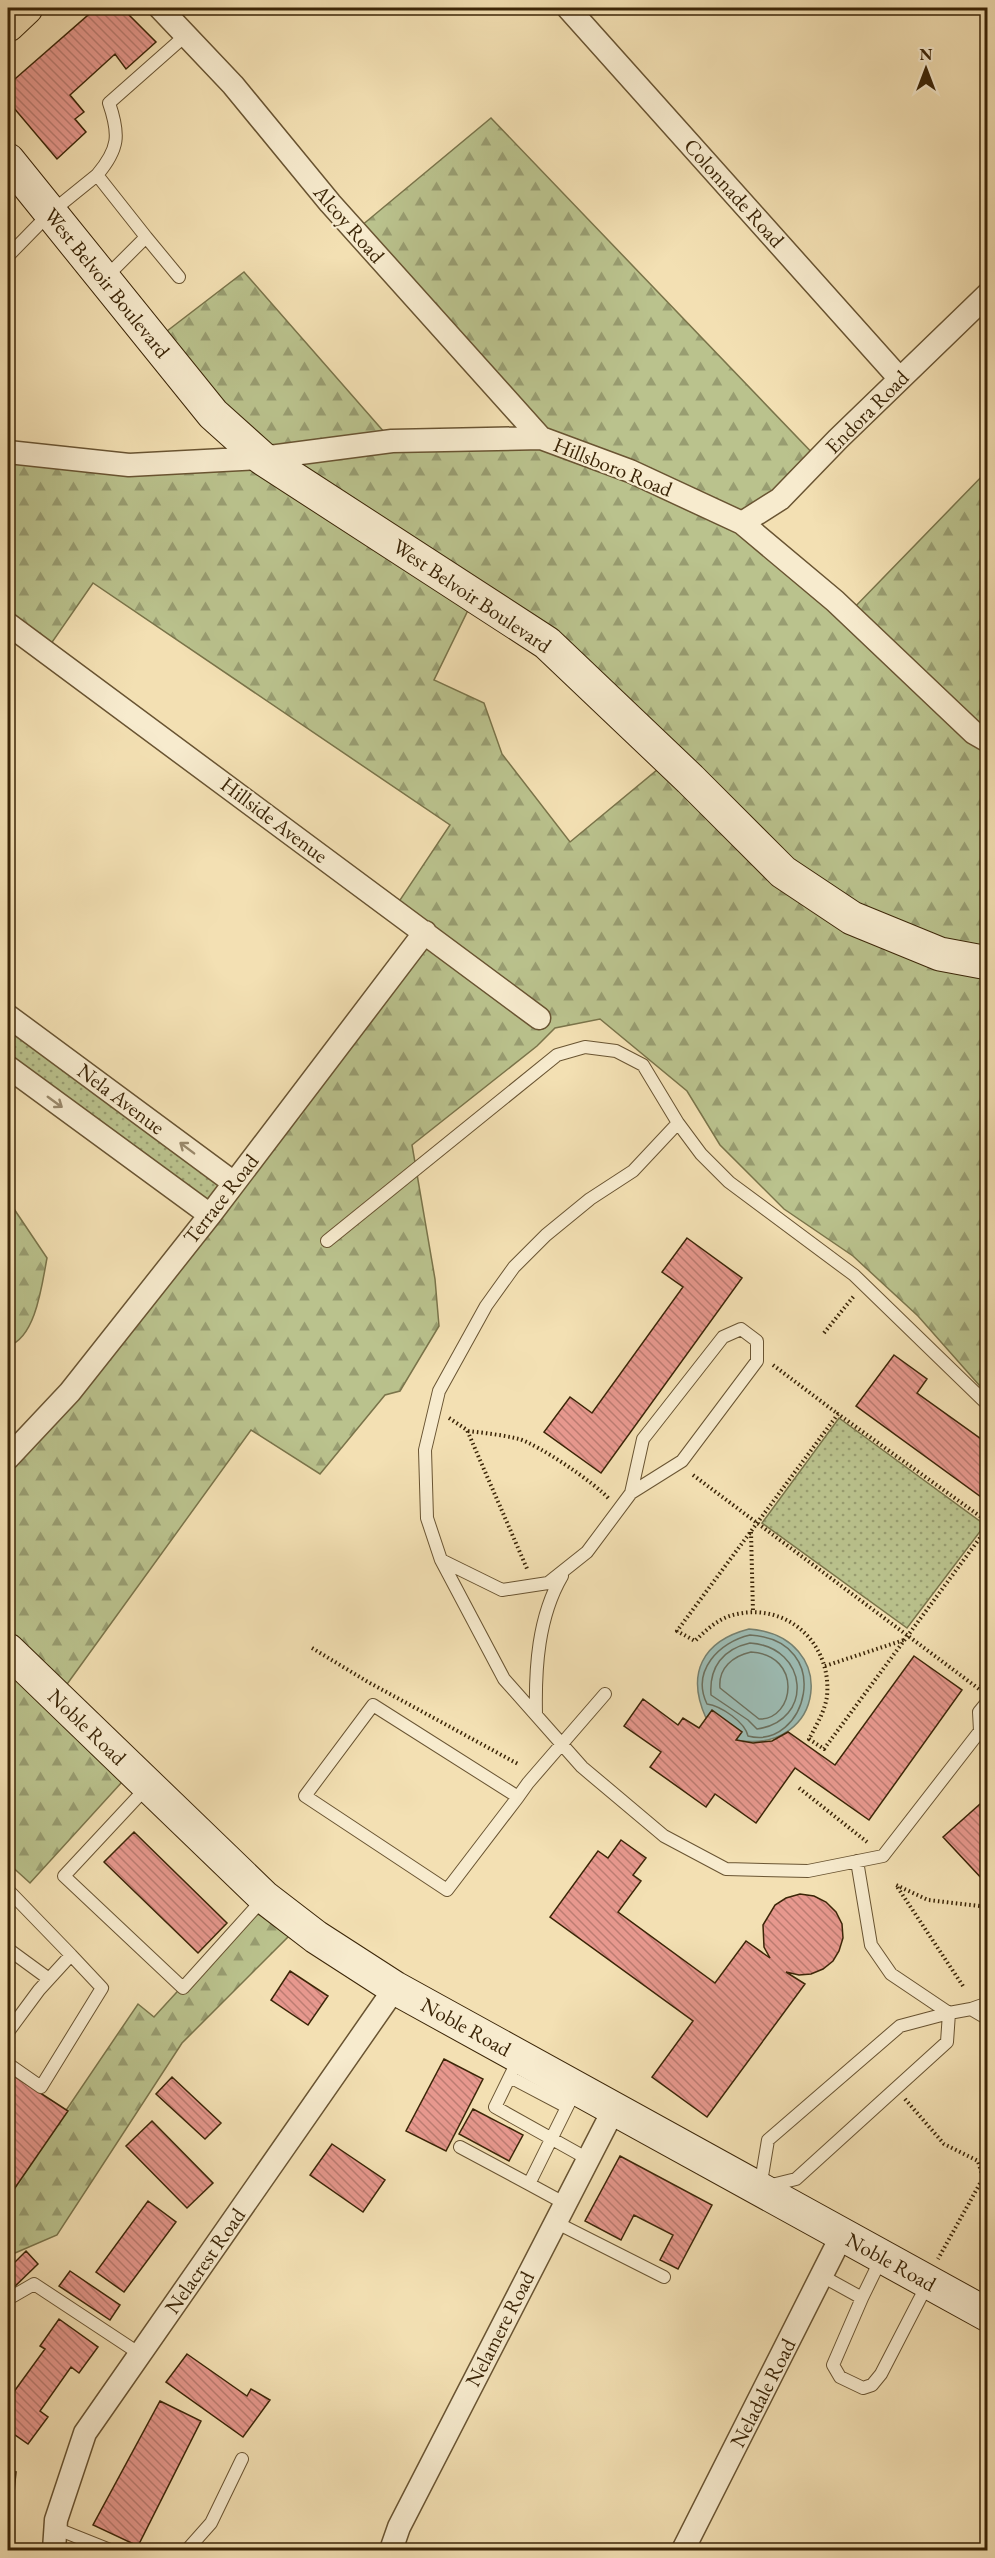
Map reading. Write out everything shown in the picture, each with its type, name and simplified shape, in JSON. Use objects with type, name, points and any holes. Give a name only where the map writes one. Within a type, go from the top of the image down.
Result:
[{"type":"main road","points":[[8,25],[26,8]]},
{"type":"street","name":"Alcoy Road","points":[[160,8],[234,85],[330,203],[541,438]]},
{"type":"street","name":"Colonnade Road","points":[[568,8],[900,379]]},
{"type":"street","name":"West Belvoir Boulevard","points":[[8,160],[213,414],[262,458],[547,643],[690,778],[783,872],[852,918],[940,954],[987,963]]},
{"type":"street","name":"Endora Road","points":[[742,523],[780,499],[987,294]]},
{"type":"street","name":"Hillsboro Road","points":[[8,452],[129,465],[262,458],[392,441],[541,438],[630,471],[742,523],[835,601],[974,733],[987,741]]},
{"type":"street","name":"Hillside Avenue","points":[[8,624],[539,1018]]},
{"type":"street","name":"Terrace Road","points":[[8,1458],[70,1392],[210,1215],[425,932]]},
{"type":"street","name":"Nela Avenue","points":[[8,1016],[234,1183]]},
{"type":"street","name":"Nela Avenue","points":[[8,1067],[210,1215]]},
{"type":"street","name":"Noble Road","points":[[8,1650],[264,1897],[316,1937],[515,2067],[572,2098],[614,2109],[882,2257],[932,2272],[987,2315]]},
{"type":"street","name":"Nelacrest Road","points":[[55,2539],[70,2473],[85,2433],[395,1988]]},
{"type":"street","name":"Nelamere Road","points":[[391,2550],[399,2527],[614,2109]]},
{"type":"street","name":"Neladale Road","points":[[683,2550],[842,2235]]},
{"type":"lane","points":[[8,256],[50,213],[97,175],[112,157],[117,126],[109,103],[186,35]]},
{"type":"lane","points":[[97,175],[179,277]]},
{"type":"lane","points":[[104,279],[146,237]]},
{"type":"lane","points":[[327,1241],[557,1055],[585,1047],[616,1051],[643,1065],[678,1123],[701,1154],[729,1182],[854,1275],[987,1405]]},
{"type":"lane","points":[[678,1123],[633,1171],[581,1206],[546,1235],[514,1267],[486,1306],[439,1391],[425,1450],[427,1518],[441,1560],[504,1679],[582,1767],[663,1836],[726,1869],[808,1870],[884,1856],[984,1731],[979,1712],[987,1701]]},
{"type":"lane","points":[[441,1560],[501,1590],[548,1583],[587,1552],[631,1493],[682,1461],[756,1361],[756,1341],[741,1329],[723,1337],[643,1439],[631,1493]]},
{"type":"lane","points":[[536,1714],[535,1670],[554,1590],[566,1569]]},
{"type":"lane","points":[[518,1797],[373,1705],[304,1796],[447,1890],[518,1797],[605,1694]]},
{"type":"lane","points":[[148,1786],[64,1876],[72,1884],[183,1988],[264,1897]]},
{"type":"lane","points":[[857,1861],[872,1945],[891,1974],[949,2013]]},
{"type":"lane","points":[[8,1891],[102,1988],[41,2087],[8,2064]]},
{"type":"lane","points":[[8,1948],[49,1979]]},
{"type":"lane","points":[[8,2032],[49,1979],[72,1955]]},
{"type":"lane","points":[[949,2013],[947,2042],[796,2179],[760,2188],[768,2140],[900,2026],[949,2013],[971,2009],[987,2002]]},
{"type":"lane","points":[[971,2009],[987,2019]]},
{"type":"lane","points":[[515,2067],[495,2107],[588,2159]]},
{"type":"lane","points":[[529,2184],[572,2098]]},
{"type":"lane","points":[[460,2147],[529,2184],[559,2212],[664,2277]]},
{"type":"lane","points":[[882,2257],[833,2365],[840,2377],[863,2388],[872,2385],[881,2374],[932,2272]]},
{"type":"lane","points":[[822,2276],[862,2298]]},
{"type":"lane","points":[[8,2299],[34,2284],[140,2354]]},
{"type":"lane","points":[[188,2550],[211,2523],[242,2459]]},
{"type":"lane","points":[[55,2539],[110,2550]]},
{"type":"path","points":[[824,1333],[855,1294]]},
{"type":"path","points":[[773,1365],[987,1522]]},
{"type":"path","points":[[838,1414],[677,1631],[695,1641],[713,1624],[736,1614],[753,1612],[784,1618],[805,1631],[820,1650],[827,1674],[827,1698],[809,1739],[824,1749],[987,1527]]},
{"type":"path","points":[[447,1417],[467,1431],[521,1440],[571,1468],[594,1485],[618,1510]]},
{"type":"path","points":[[467,1431],[529,1572]]},
{"type":"path","points":[[693,1475],[979,1689],[987,1677]]},
{"type":"path","points":[[751,1530],[753,1612]]},
{"type":"path","points":[[825,1666],[905,1640]]},
{"type":"path","points":[[312,1648],[368,1682],[518,1764]]},
{"type":"path","points":[[799,1788],[867,1842]]},
{"type":"path","points":[[963,1986],[896,1885],[928,1900],[987,1907]]},
{"type":"path","points":[[905,2099],[944,2144],[978,2161],[983,2178],[932,2272]]},
{"type":"green space","points":[[491,118],[819,460],[743,523],[849,613],[987,471],[987,1394],[918,1316],[853,1256],[784,1209],[720,1145],[687,1091],[600,1019],[555,1028],[537,1046],[412,1145],[435,1279],[439,1326],[400,1391],[385,1395],[320,1474],[251,1430],[57,1698],[132,1771],[30,1883],[8,1863],[8,1458],[424,932],[394,909],[450,825],[93,583],[46,651],[8,624],[8,452],[261,458],[154,341],[244,272],[392,441],[540,438],[355,231]],"holes":[[[475,596],[669,760],[570,842],[502,754],[484,703],[434,680]]]},
{"type":"green space","points":[[8,1016],[234,1183],[210,1215],[8,1067]]},
{"type":"green space","points":[[8,1200],[47,1258],[40,1295],[31,1321],[18,1341],[8,1346]]},
{"type":"green space","points":[[839,1418],[985,1525],[907,1628],[762,1523]]},
{"type":"green space","points":[[264,1897],[300,1925],[182,2043],[57,2235],[8,2256],[8,2196],[138,2004],[154,2017]]},
{"type":"water","points":[[749,1629],[779,1636],[798,1652],[809,1671],[811,1693],[804,1714],[789,1730],[766,1740],[736,1740],[712,1711],[706,1718],[700,1702],[698,1674],[702,1661],[720,1642],[733,1634]]},
{"type":"building","points":[[91,8],[122,8],[156,42],[126,69],[115,54],[70,95],[84,112],[75,119],[86,132],[57,159],[8,101],[8,85],[88,15],[86,12]]},
{"type":"building","points":[[687,1238],[742,1278],[601,1473],[544,1432],[570,1397],[592,1413],[683,1287],[662,1272]]},
{"type":"building","points":[[894,1355],[927,1379],[917,1393],[988,1444],[988,1502],[856,1406]]},
{"type":"building","points":[[914,1656],[962,1690],[869,1820],[795,1768],[756,1823],[715,1794],[706,1807],[650,1767],[661,1752],[624,1726],[643,1699],[678,1725],[683,1718],[699,1728],[712,1710],[742,1732],[736,1740],[753,1743],[772,1741],[788,1732],[835,1765]]},
{"type":"building","points":[[988,1797],[988,1878],[984,1881],[943,1837]]},
{"type":"building","points":[[134,1832],[227,1923],[198,1953],[104,1862]]},
{"type":"building","points":[[621,1840],[646,1858],[633,1875],[641,1881],[618,1912],[715,1983],[746,1941],[770,1958],[764,1947],[763,1925],[775,1905],[786,1898],[800,1894],[814,1896],[826,1902],[836,1912],[842,1924],[843,1938],[833,1961],[823,1969],[811,1974],[799,1975],[786,1972],[805,1984],[707,2117],[652,2077],[693,2021],[550,1917],[598,1851],[608,1858]]},
{"type":"building","points":[[290,1971],[328,1996],[308,2025],[271,2000]]},
{"type":"building","points":[[444,2059],[483,2079],[446,2151],[406,2131]]},
{"type":"building","points":[[8,2072],[68,2111],[8,2198]]},
{"type":"building","points":[[172,2077],[221,2123],[205,2139],[156,2094]]},
{"type":"building","points":[[473,2109],[523,2135],[509,2161],[459,2134]]},
{"type":"building","points":[[152,2121],[213,2183],[187,2208],[126,2146]]},
{"type":"building","points":[[332,2144],[385,2180],[363,2212],[310,2175]]},
{"type":"building","points":[[620,2156],[712,2205],[678,2269],[660,2260],[673,2235],[634,2215],[621,2240],[585,2221]]},
{"type":"building","points":[[148,2201],[176,2222],[124,2292],[96,2272]]},
{"type":"building","points":[[26,2251],[38,2264],[8,2293],[8,2269]]},
{"type":"building","points":[[70,2271],[120,2305],[110,2320],[59,2286]]},
{"type":"building","points":[[59,2319],[98,2347],[79,2373],[71,2367],[40,2411],[48,2417],[28,2444],[8,2430],[8,2391],[9,2389],[13,2393],[45,2349],[40,2346]]},
{"type":"building","points":[[187,2354],[247,2396],[251,2389],[270,2400],[243,2437],[166,2382]]},
{"type":"building","points":[[160,2401],[201,2421],[138,2546],[93,2525]]},
{"type":"building","points":[[8,2471],[16,2472],[13,2502],[8,2502]]}]
